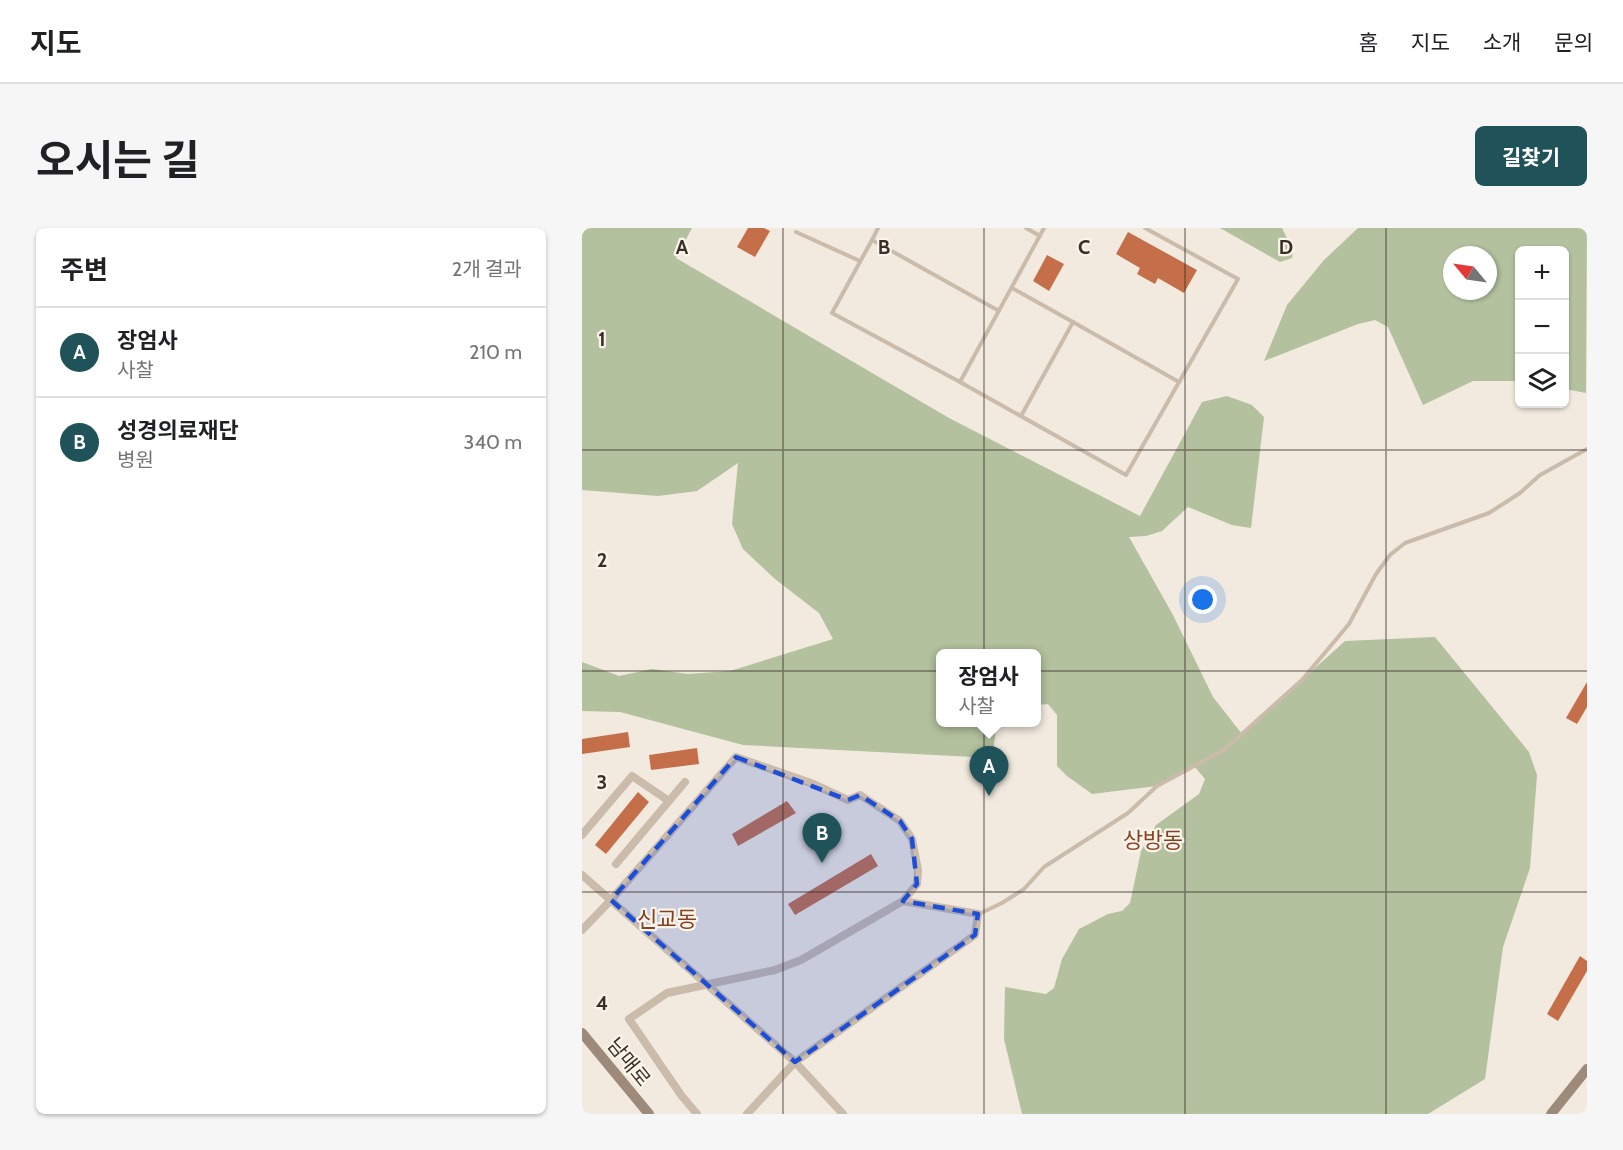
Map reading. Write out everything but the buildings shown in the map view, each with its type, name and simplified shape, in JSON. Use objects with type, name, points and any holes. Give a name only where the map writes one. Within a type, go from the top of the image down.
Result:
[{"type":"street","points":[[582,930],[736,757],[811,783],[848,800],[860,795],[900,821],[912,840],[918,870],[917,884],[903,901],[801,960],[775,970],[667,993],[629,1018],[681,1095],[697,1114]]},
{"type":"street","points":[[582,835],[632,776],[669,801]]},
{"type":"street","points":[[616,864],[685,782]]},
{"type":"street","points":[[582,875],[795,1062],[843,1114]]},
{"type":"street","points":[[747,1114],[795,1062],[975,935],[978,914],[903,901]]},
{"type":"street","name":"남매로","points":[[582,1033],[649,1114]]},
{"type":"street","points":[[1551,1114],[1587,1069]]},
{"type":"lane","points":[[878,228],[832,313],[1126,475],[1238,279],[1145,228]]},
{"type":"lane","points":[[1026,228],[1040,236]]},
{"type":"lane","points":[[960,382],[1044,228]]},
{"type":"lane","points":[[796,232],[860,261]]},
{"type":"lane","points":[[872,240],[999,311]]},
{"type":"lane","points":[[1012,288],[1179,382]]},
{"type":"lane","points":[[1021,416],[1073,322]]},
{"type":"lane","points":[[978,914],[1024,889],[1044,867],[1128,813],[1157,786],[1224,750],[1302,680],[1349,624],[1376,574],[1390,555],[1405,543],[1489,513],[1520,493],[1540,475],[1587,449]]},
{"type":"highlighted area","points":[[736,757],[848,800],[860,795],[900,821],[912,839],[917,884],[903,901],[978,914],[975,935],[795,1062],[611,900]]},
{"type":"green space","points":[[582,228],[692,228],[676,258],[949,418],[1140,516],[1202,402],[1227,396],[1252,405],[1264,417],[1251,528],[1232,525],[1188,507],[1162,531],[1146,536],[1129,537],[1173,615],[1213,697],[1242,734],[1345,641],[1435,637],[1529,752],[1537,775],[1530,868],[1503,947],[1485,1079],[1428,1114],[1022,1114],[1004,1039],[1005,987],[1046,994],[1054,988],[1062,959],[1079,929],[1108,914],[1122,911],[1130,903],[1141,851],[1156,825],[1199,794],[1205,779],[1194,766],[1157,786],[1092,794],[1067,776],[1057,766],[1057,715],[1048,704],[1041,705],[1041,649],[936,649],[936,727],[996,727],[992,758],[743,745],[620,712],[582,711],[582,662],[619,676],[652,669],[688,674],[730,671],[833,639],[819,613],[775,579],[743,549],[732,524],[738,463],[697,491],[658,496],[582,490]]},
{"type":"green space","points":[[1220,228],[1282,228],[1293,250],[1292,258],[1280,262]]},
{"type":"green space","points":[[1358,228],[1587,228],[1586,393],[1569,390],[1569,246],[1515,246],[1515,381],[1473,381],[1423,405],[1388,327],[1375,320],[1358,324],[1264,361],[1287,305],[1324,260]]},
{"type":"place","name":"장엄사","points":[[989,796]]},
{"type":"place","name":"성경의료재단","points":[[822,863]]},
{"type":"district","name":"상방동","points":[[1153,840]]},
{"type":"district","name":"신교동","points":[[667,919]]}]
